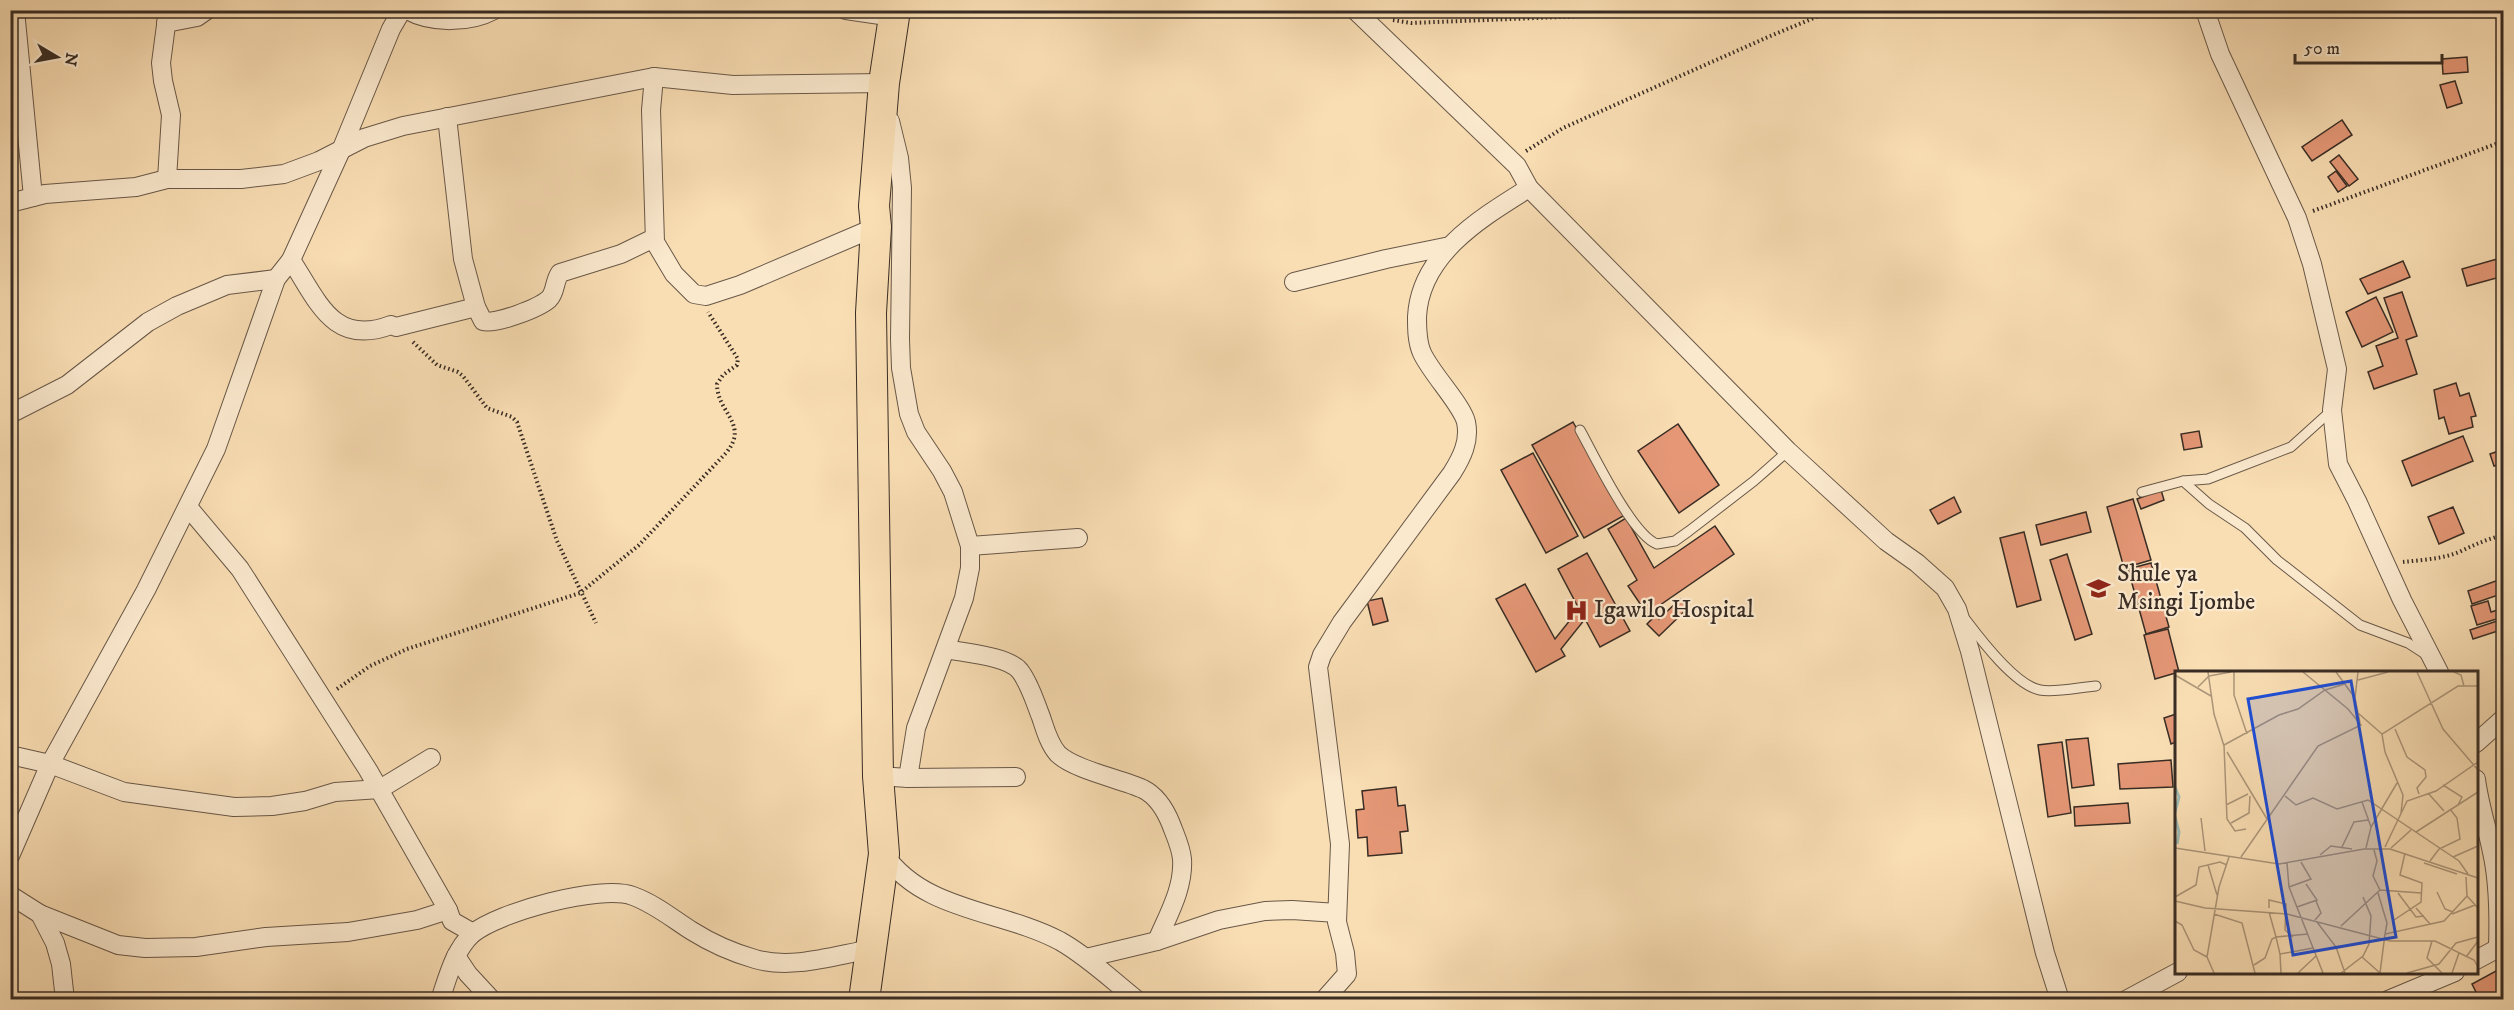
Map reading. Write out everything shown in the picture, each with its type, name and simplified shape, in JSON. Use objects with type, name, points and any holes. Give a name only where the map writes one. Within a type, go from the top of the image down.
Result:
[{"type":"highway","points":[[864,999],[884,854],[878,776],[871,313],[876,227],[874,206],[884,83],[894,14]]},
{"type":"street","points":[[15,10],[17,89],[33,197]]},
{"type":"street","points":[[167,179],[171,115],[161,63],[167,17],[197,17],[207,10]]},
{"type":"street","points":[[10,856],[50,764],[146,590],[216,449],[276,279],[291,260],[342,148],[391,29],[402,10]]},
{"type":"street","points":[[407,10],[440,19],[475,18],[494,10]]},
{"type":"street","points":[[846,10],[894,14]]},
{"type":"street","points":[[2205,10],[2220,54],[2297,218],[2312,264],[2337,369],[2331,410],[2338,464],[2384,564],[2436,665]]},
{"type":"street","points":[[1356,12],[1517,166],[1529,188],[1788,451],[1886,541],[1931,574],[1945,588],[1957,609],[2004,781],[2045,953],[2060,999]]},
{"type":"street","points":[[654,77],[651,110],[654,238],[659,253],[674,274],[698,296],[713,295],[740,285],[876,227]]},
{"type":"street","points":[[10,203],[45,194],[136,188],[167,179],[241,179],[284,174],[320,160],[364,138],[447,117],[654,77],[733,85],[884,83],[902,188],[900,339],[901,368],[909,414],[916,432],[942,471],[952,492],[970,546],[970,567],[964,598],[916,728],[908,778]]},
{"type":"street","points":[[447,117],[463,259],[476,307],[482,320],[489,323],[515,315],[548,300],[560,273],[621,254],[654,238]]},
{"type":"street","points":[[1324,999],[1347,974],[1337,913],[1340,844],[1318,667],[1322,655],[1342,622],[1452,473],[1464,449],[1465,418],[1420,350],[1417,333],[1418,304],[1429,270],[1450,246],[1502,205],[1529,188]]},
{"type":"street","points":[[1294,282],[1450,246]]},
{"type":"street","points":[[291,260],[327,315],[342,326],[357,331],[374,332],[391,325],[396,327],[476,307]]},
{"type":"street","points":[[10,414],[67,385],[148,322],[177,306],[227,285],[276,279]]},
{"type":"street","points":[[188,507],[240,569],[380,789],[452,921],[473,933]]},
{"type":"street","points":[[970,546],[1078,538]]},
{"type":"street","points":[[946,649],[1011,664],[1019,669],[1029,685],[1051,743],[1060,755],[1112,779],[1142,789],[1163,807],[1178,843],[1182,857],[1182,870],[1179,889],[1157,941]]},
{"type":"street","points":[[2478,741],[2504,718]]},
{"type":"street","points":[[10,755],[50,764],[124,792],[218,807],[272,806],[305,801],[335,792],[380,789],[431,758]]},
{"type":"street","points":[[878,776],[1016,777]]},
{"type":"street","points":[[2478,797],[2493,854],[2501,947],[2478,959]]},
{"type":"street","points":[[884,854],[895,870],[939,898],[1037,931],[1059,941],[1086,958],[1137,999]]},
{"type":"street","points":[[440,999],[456,956],[473,933],[515,913],[562,899],[613,892],[645,901],[695,933],[756,960],[795,962],[872,949]]},
{"type":"street","points":[[10,895],[40,914],[117,945],[145,948],[196,947],[266,937],[348,932],[417,920],[448,910]]},
{"type":"street","points":[[1086,958],[1157,941],[1220,920],[1265,911],[1337,913]]},
{"type":"street","points":[[40,914],[58,952],[65,999]]},
{"type":"street","points":[[456,956],[468,974],[492,999]]},
{"type":"street","points":[[2126,999],[2175,974]]},
{"type":"street","points":[[2388,999],[2450,974]]},
{"type":"lane","points":[[2142,492],[2183,481],[2208,479],[2291,447],[2331,410]]},
{"type":"lane","points":[[1580,430],[1626,512],[1645,537],[1657,544],[1665,544],[1682,536],[1754,481],[1788,451]]},
{"type":"lane","points":[[2183,481],[2209,504],[2245,528],[2277,560],[2360,626],[2408,643],[2436,665]]},
{"type":"lane","points":[[1957,609],[1991,653],[2024,684],[2041,690],[2096,686]]},
{"type":"path","points":[[1356,12],[1411,23],[1736,10]]},
{"type":"path","points":[[1792,10],[1824,13]]},
{"type":"path","points":[[1517,166],[1520,158],[1528,149],[1563,128],[1833,10]]},
{"type":"path","points":[[2297,218],[2504,141]]},
{"type":"path","points":[[323,701],[355,676],[385,658],[426,642],[580,593],[639,545],[732,446],[736,434],[734,422],[720,401],[717,384],[723,375],[737,365],[738,358],[698,296]]},
{"type":"path","points":[[391,325],[407,334],[421,352],[435,364],[463,376],[489,410],[516,420],[557,541],[596,623]]},
{"type":"path","points":[[2384,564],[2439,557],[2459,552],[2479,541],[2504,535]]},
{"type":"building","points":[[2467,57],[2468,72],[2443,74],[2442,59]]},
{"type":"building","points":[[2455,81],[2462,103],[2447,108],[2440,85]]},
{"type":"building","points":[[2342,120],[2352,135],[2312,161],[2302,147]]},
{"type":"building","points":[[2339,155],[2358,179],[2349,186],[2330,162]]},
{"type":"building","points":[[2336,171],[2347,186],[2338,192],[2328,177]]},
{"type":"building","points":[[2504,257],[2504,276],[2467,286],[2462,269]]},
{"type":"building","points":[[2403,261],[2410,277],[2368,294],[2360,279]]},
{"type":"building","points":[[2402,292],[2417,336],[2406,340],[2417,374],[2374,389],[2368,372],[2383,366],[2376,346],[2398,338],[2384,298]]},
{"type":"building","points":[[2376,297],[2393,332],[2362,347],[2346,312]]},
{"type":"building","points":[[2456,383],[2460,396],[2469,393],[2476,416],[2471,417],[2473,427],[2449,434],[2444,417],[2439,419],[2434,390]]},
{"type":"building","points":[[1573,422],[1625,515],[1584,538],[1532,445]]},
{"type":"building","points":[[1678,424],[1719,485],[1679,513],[1638,451]]},
{"type":"building","points":[[2199,431],[2202,447],[2184,450],[2181,434]]},
{"type":"building","points":[[2463,436],[2473,461],[2412,486],[2402,461]]},
{"type":"building","points":[[2504,449],[2504,463],[2494,466],[2490,454]]},
{"type":"building","points":[[1533,453],[1578,536],[1546,553],[1501,470]]},
{"type":"building","points":[[2161,490],[2164,500],[2141,509],[2137,499]]},
{"type":"building","points":[[1954,497],[1961,512],[1938,524],[1930,510]]},
{"type":"building","points":[[2133,499],[2151,560],[2124,568],[2107,507]]},
{"type":"building","points":[[2453,507],[2464,533],[2439,544],[2428,517]]},
{"type":"building","points":[[2086,512],[2091,532],[2041,545],[2036,525]]},
{"type":"building","points":[[1626,518],[1654,568],[1715,526],[1734,554],[1647,614],[1628,586],[1637,580],[1608,529]]},
{"type":"building","points":[[2024,532],[2041,600],[2017,607],[2000,538]]},
{"type":"building","points":[[1587,553],[1630,631],[1600,647],[1585,619],[1561,649],[1565,656],[1536,672],[1496,599],[1525,584],[1555,639],[1579,609],[1558,569]]},
{"type":"building","points":[[2067,554],[2092,634],[2075,640],[2050,560]]},
{"type":"building","points":[[2151,563],[2169,627],[2146,634],[2128,569]]},
{"type":"building","points":[[2504,578],[2504,593],[2472,604],[2468,591]]},
{"type":"building","points":[[1382,598],[1388,621],[1373,625],[1367,601]]},
{"type":"building","points":[[1680,599],[1688,608],[1659,636],[1647,624],[1656,615],[1659,619]]},
{"type":"building","points":[[2488,601],[2491,612],[2501,609],[2503,617],[2477,625],[2471,606]]},
{"type":"building","points":[[2503,619],[2504,629],[2473,639],[2470,630]]},
{"type":"building","points":[[2168,629],[2179,671],[2155,679],[2144,635]]},
{"type":"building","points":[[2175,714],[2175,742],[2171,744],[2164,718]]},
{"type":"building","points":[[2088,738],[2094,785],[2072,788],[2066,740]]},
{"type":"building","points":[[2062,742],[2071,813],[2048,817],[2038,745]]},
{"type":"building","points":[[2171,760],[2173,787],[2120,789],[2118,764]]},
{"type":"building","points":[[1396,787],[1398,806],[1405,805],[1408,831],[1400,832],[1402,853],[1368,856],[1367,837],[1358,838],[1356,810],[1364,809],[1362,791]]},
{"type":"building","points":[[2128,803],[2130,823],[2075,826],[2074,807]]},
{"type":"building","points":[[2496,971],[2504,986],[2504,996],[2496,1000],[2480,1000],[2472,984]]},
{"type":"place","name":"Shule ya Msingi Ijombe","points":[[2099,588]]},
{"type":"place","name":"Igawilo Hospital","points":[[1576,610]]}]
